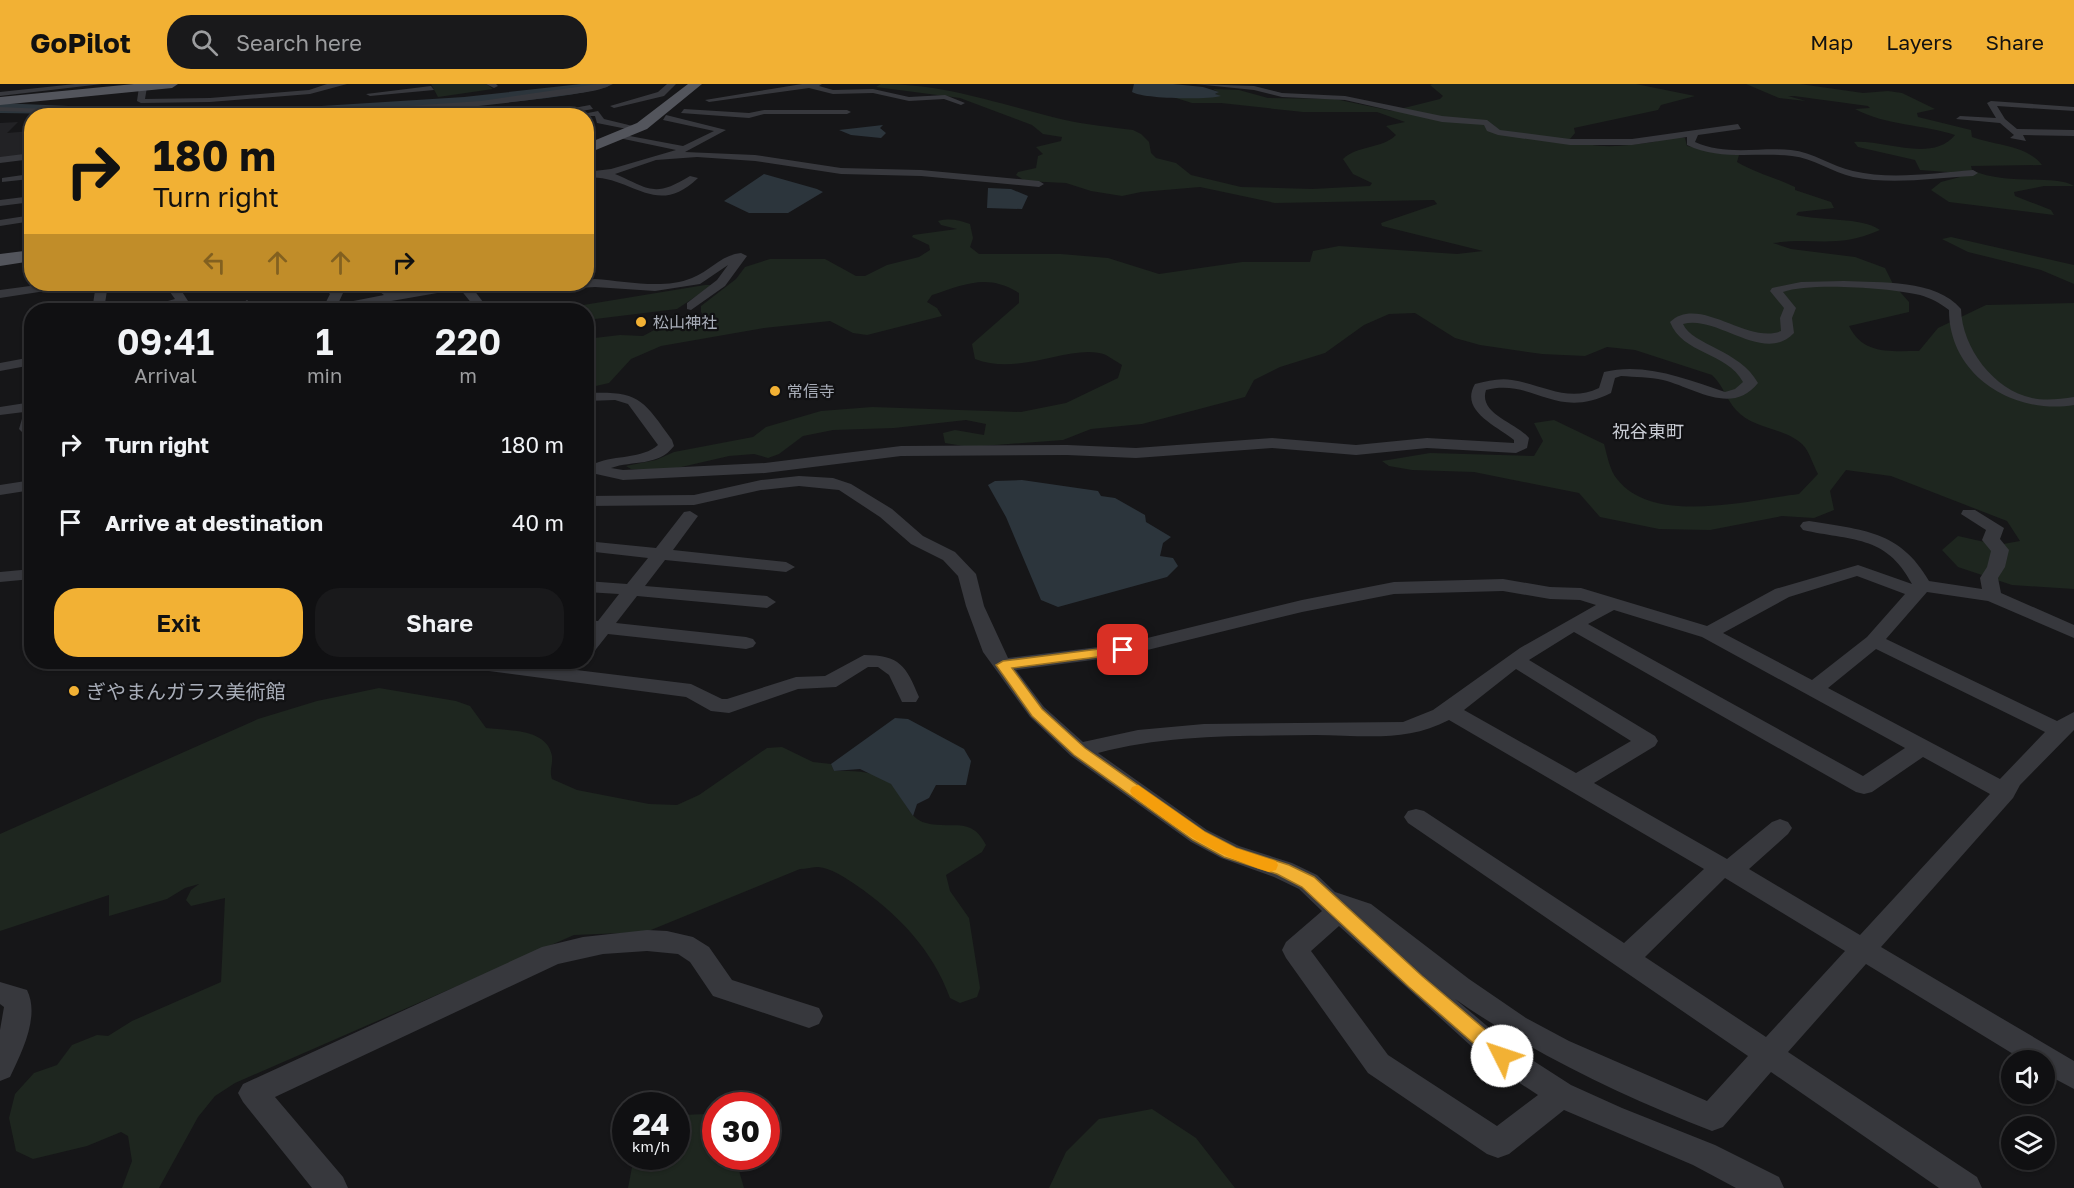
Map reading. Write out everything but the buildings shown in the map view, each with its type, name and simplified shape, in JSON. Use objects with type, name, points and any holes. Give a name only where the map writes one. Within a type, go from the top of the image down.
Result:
[{"type":"main road","points":[[0,101],[172,84]]},
{"type":"main road","points":[[594,145],[619,130],[637,128],[696,84]]},
{"type":"main road","points":[[0,260],[24,256]]},
{"type":"street","points":[[0,94],[98,84]]},
{"type":"street","points":[[268,108],[272,104],[268,96],[271,84]]},
{"type":"street","points":[[143,87],[141,101],[268,96],[310,92],[322,87],[343,84]]},
{"type":"street","points":[[393,84],[401,84]]},
{"type":"street","points":[[614,106],[662,94],[672,84]]},
{"type":"street","points":[[684,111],[688,105],[709,100],[754,95],[796,86],[843,84]]},
{"type":"street","points":[[1199,84],[1254,88],[1274,94],[1352,99],[1442,119],[1477,120],[1488,123],[1490,129],[1498,132],[1563,141],[1632,142],[1738,127]]},
{"type":"street","points":[[390,108],[557,94],[603,85]]},
{"type":"street","points":[[370,94],[430,86],[445,108]]},
{"type":"street","points":[[816,86],[833,92],[873,90],[909,99],[945,97],[961,103]]},
{"type":"street","points":[[709,100],[713,88]]},
{"type":"street","points":[[514,108],[563,101],[557,94]]},
{"type":"street","points":[[658,114],[666,96],[662,94]]},
{"type":"street","points":[[754,95],[768,104]]},
{"type":"street","points":[[268,96],[306,98],[311,108],[440,103]]},
{"type":"street","points":[[2073,133],[2015,135],[1991,104],[2051,115],[2074,109]]},
{"type":"street","points":[[584,108],[590,107]]},
{"type":"street","points":[[0,109],[24,110]]},
{"type":"street","points":[[658,114],[684,111],[749,116],[764,112],[848,112]]},
{"type":"street","points":[[594,114],[598,113],[597,123]]},
{"type":"street","points":[[594,175],[606,174],[678,151],[722,130],[658,114]]},
{"type":"street","points":[[2051,115],[2073,133]]},
{"type":"street","points":[[1960,119],[2002,121]]},
{"type":"street","points":[[594,123],[678,151],[841,171],[921,173],[1039,184]]},
{"type":"street","points":[[1683,133],[1692,135],[1690,143],[1700,148],[1757,154],[1802,155],[1859,175],[1900,177],[1973,172]]},
{"type":"street","points":[[0,160],[24,157]]},
{"type":"street","points":[[606,174],[651,193],[660,194],[669,193],[692,181],[693,178]]},
{"type":"street","points":[[5,180],[24,177]]},
{"type":"street","points":[[594,184],[599,186]]},
{"type":"street","points":[[0,202],[24,199]]},
{"type":"street","points":[[0,223],[24,219]]},
{"type":"street","points":[[594,283],[664,287],[696,280],[733,257],[741,256],[721,283],[691,306]]},
{"type":"street","points":[[594,397],[616,396],[633,401],[664,440],[666,446],[656,455],[609,462],[602,466],[602,471],[623,475],[765,468],[901,451],[1067,450],[1136,453],[1272,443],[1356,450],[1427,443],[1516,448],[1522,445],[1521,438],[1484,412],[1479,404],[1477,392],[1480,387],[1503,382],[1572,401],[1586,400],[1606,390],[1609,375],[1621,372],[1675,378],[1724,396],[1740,392],[1751,383],[1748,375],[1739,367],[1687,338],[1680,332],[1676,322],[1682,318],[1706,319],[1753,336],[1776,339],[1788,333],[1786,318],[1790,308],[1776,291],[1785,286],[1811,284],[1904,289],[1937,297],[1955,309],[1959,332],[1966,350],[1979,369],[2003,393],[2038,404],[2074,401]]},
{"type":"street","points":[[0,294],[24,290]]},
{"type":"street","points":[[174,303],[182,301],[175,291]]},
{"type":"street","points":[[387,291],[392,298]]},
{"type":"street","points":[[365,303],[428,291]]},
{"type":"street","points":[[0,367],[24,362]]},
{"type":"street","points":[[0,411],[24,408]]},
{"type":"street","points":[[594,501],[694,500],[761,485],[799,481],[833,483],[845,487],[886,513],[917,540],[949,556],[967,574],[988,642],[1037,712],[1079,751],[1199,836],[1230,852],[1283,870],[1308,882],[1415,981],[1502,1056],[1561,1094],[1611,1118],[1704,1155],[1768,1188]]},
{"type":"street","points":[[0,490],[24,486]]},
{"type":"street","points":[[1969,514],[1995,528],[1991,540],[2000,550],[1996,567],[1989,578],[1992,596]]},
{"type":"street","points":[[595,627],[632,590],[690,516]]},
{"type":"street","points":[[1809,526],[1889,543],[1918,576],[1920,589]]},
{"type":"street","points":[[594,547],[786,567]]},
{"type":"street","points":[[1708,633],[1782,593],[1858,570],[1920,589],[1992,596],[2074,632]]},
{"type":"street","points":[[0,577],[24,575]]},
{"type":"street","points":[[1003,665],[1123,650],[1302,606],[1394,588],[1503,585],[1550,593],[1581,594],[1708,633],[2005,792]]},
{"type":"street","points":[[594,587],[767,602]]},
{"type":"street","points":[[1814,689],[1874,641],[1920,589]]},
{"type":"street","points":[[1079,751],[1103,745],[1204,731],[1415,727],[1448,710],[1515,660],[1613,603]]},
{"type":"street","points":[[1574,624],[1864,786],[1921,748]]},
{"type":"street","points":[[595,627],[746,643]]},
{"type":"street","points":[[1561,1094],[1497,1144],[1378,1064],[1295,950],[1335,905],[1345,902],[1362,911],[1459,987],[1542,1040],[1712,1118],[2005,792],[2010,781],[2067,725],[1874,641]]},
{"type":"street","points":[[1515,660],[1647,741],[1577,783]]},
{"type":"street","points":[[577,669],[691,691],[718,706],[729,706],[796,683],[829,682],[864,661],[882,661],[898,672],[909,697]]},
{"type":"street","points":[[1448,710],[1865,949],[2074,1076]]},
{"type":"street","points":[[1416,817],[1966,1188]]},
{"type":"street","points":[[1626,958],[1726,869],[1780,828]]},
{"type":"street","points":[[332,1188],[253,1093],[551,955],[595,944],[670,941],[685,944],[698,952],[712,979],[723,988],[809,1016]]},
{"type":"street","points":[[0,993],[17,998],[19,1010],[16,1027],[0,1068]]},
{"type":"shaded area","points":[[431,84],[486,84],[493,89],[438,97]]},
{"type":"shaded area","points":[[881,84],[906,85],[952,91],[1065,120],[1133,130],[1149,142],[1151,153],[1156,158],[1176,163],[1191,175],[1241,187],[1312,189],[1370,186],[1372,183],[1353,174],[1343,159],[1356,151],[1384,143],[1396,135],[1386,126],[1405,122],[1377,112],[1303,112],[1221,103],[1192,103],[1176,98],[1213,97],[1218,92],[1213,89],[1239,90],[1268,98],[1335,99],[1392,111],[1440,99],[1443,96],[1430,85],[1433,84],[1636,84],[1695,96],[1661,105],[1658,110],[1574,128],[1575,133],[1570,139],[1590,145],[1621,146],[1673,137],[1685,138],[1687,146],[1739,155],[1737,162],[1795,187],[1795,190],[1831,202],[1834,208],[1798,212],[1796,215],[1852,221],[1880,230],[1865,236],[1838,241],[1773,243],[1791,249],[1855,257],[1885,268],[1893,284],[1909,302],[1909,312],[1849,326],[1862,342],[1870,347],[1888,351],[1919,351],[1938,328],[1986,305],[2074,303],[2074,589],[2012,585],[1958,567],[1942,550],[1958,536],[1998,545],[2020,541],[2007,521],[1891,476],[1846,470],[1830,491],[1834,510],[1814,518],[1782,516],[1710,530],[1659,529],[1600,517],[1579,493],[1474,472],[1412,470],[1389,466],[1382,461],[1430,453],[1534,456],[1543,441],[1534,423],[1554,420],[1604,444],[1617,479],[1633,493],[1654,502],[1677,506],[1703,506],[1799,494],[1818,474],[1802,444],[1786,434],[1759,425],[1743,416],[1736,410],[1712,375],[1635,350],[1607,347],[1585,356],[1542,354],[1480,345],[1455,338],[1415,313],[1389,314],[1364,325],[1325,353],[1280,367],[1254,380],[1245,397],[1142,424],[1091,429],[1063,440],[969,447],[945,443],[943,433],[955,430],[984,435],[986,424],[966,420],[894,428],[833,430],[803,436],[779,454],[768,458],[754,454],[729,456],[664,471],[631,469],[626,466],[656,460],[674,452],[753,437],[766,427],[821,411],[872,407],[1021,412],[1066,403],[1118,378],[1122,365],[1106,355],[1093,352],[1010,364],[975,359],[972,344],[1019,303],[1019,293],[1008,287],[997,283],[976,282],[932,295],[927,302],[937,308],[942,316],[867,335],[853,333],[830,321],[764,328],[661,346],[631,359],[609,383],[594,386],[594,338],[620,335],[643,336],[660,327],[704,325],[707,320],[701,312],[701,306],[736,279],[745,267],[770,259],[825,259],[856,276],[865,276],[887,265],[919,257],[930,250],[929,245],[912,237],[913,235],[957,229],[941,225],[938,221],[950,220],[970,224],[973,238],[970,247],[979,254],[1061,254],[1108,258],[1159,274],[1242,262],[1310,262],[1313,251],[1339,246],[1457,254],[1483,251],[1382,226],[1381,223],[1437,204],[1434,200],[1275,203],[1200,187],[1122,196],[1091,191],[1066,183],[1025,181],[1016,175],[1018,172],[1036,168],[1038,156],[1043,154],[1036,147],[1061,141],[1062,137],[1043,134],[1032,125],[960,98],[876,87]]},
{"type":"shaded area","points":[[1134,84],[1203,87],[1219,92],[1215,94],[1221,96],[1190,98],[1149,96],[1132,92]]},
{"type":"shaded area","points":[[1746,84],[1800,84],[1863,93],[1888,91],[1902,93],[1935,109],[1917,113],[1918,117],[1971,130],[1972,137],[2019,149],[2042,165],[1971,166],[1972,170],[1999,178],[2054,181],[2074,186],[2044,186],[2014,192],[2015,196],[2051,210],[2054,215],[1949,202],[1931,190],[1941,182],[1960,177],[1947,172],[1920,170],[1915,160],[1858,147],[1854,142],[1921,149],[1934,148],[1955,135],[1879,119],[1855,109],[1870,108],[1868,106],[1794,96],[1788,96],[1806,101],[1779,98]]},
{"type":"shaded area","points":[[18,122],[7,133],[24,132],[24,156],[0,159],[0,123]]},
{"type":"shaded area","points":[[883,125],[880,128],[886,133],[881,138],[851,135],[839,130]]},
{"type":"shaded area","points":[[764,174],[823,192],[788,213],[749,213],[724,201]]},
{"type":"shaded area","points":[[988,188],[1011,189],[1028,196],[1022,209],[987,208]]},
{"type":"shaded area","points":[[1951,237],[2074,265],[2074,284],[2041,270],[1968,252],[1942,239]]},
{"type":"shaded area","points":[[713,285],[677,309],[594,319],[594,303]]},
{"type":"shaded area","points":[[1022,480],[1098,491],[1101,496],[1115,498],[1145,515],[1146,522],[1171,537],[1163,543],[1160,556],[1173,558],[1178,566],[1167,577],[1058,607],[1041,600],[1006,517],[988,485],[995,481]]},
{"type":"shaded area","points":[[379,688],[456,701],[470,706],[486,728],[526,733],[543,740],[552,756],[552,779],[577,790],[649,804],[677,805],[699,795],[767,748],[782,747],[813,762],[831,764],[834,771],[863,772],[884,779],[895,788],[914,817],[920,821],[935,825],[967,827],[974,830],[986,845],[982,852],[946,875],[950,891],[969,918],[980,988],[977,997],[960,1003],[950,998],[934,964],[912,934],[886,908],[848,879],[828,869],[818,867],[800,869],[646,932],[574,935],[235,1083],[215,1096],[198,1117],[159,1188],[122,1188],[132,1161],[128,1136],[121,1132],[87,1146],[33,1159],[16,1151],[9,1118],[15,1094],[34,1073],[57,1065],[72,1045],[97,1035],[108,1036],[132,1021],[221,982],[225,898],[191,906],[186,900],[191,890],[199,884],[185,888],[167,899],[109,916],[109,895],[0,931],[0,834],[258,719],[317,701]]},
{"type":"shaded area","points":[[895,718],[908,719],[964,749],[971,761],[966,785],[936,785],[929,798],[917,804],[913,816],[891,784],[860,769],[834,771],[831,764]]},
{"type":"shaded area","points":[[1152,1109],[1196,1138],[1235,1188],[1049,1188],[1066,1152],[1099,1119]]},
{"type":"shaded area","points":[[702,1114],[702,1170],[739,1170],[744,1188],[628,1188],[631,1170],[690,1170],[690,1115]]},
{"type":"waterway","points":[[368,108],[566,92],[602,84]]},
{"type":"waterway","points":[[0,108],[24,109]]},
{"type":"slow traffic","points":[[1138,791],[1199,836],[1230,852],[1269,865]]},
{"type":"place","name":"松山神社","points":[[641,322]]},
{"type":"place","name":"常信寺","points":[[775,391]]},
{"type":"place","name":"ぎやまんガラス美術館","points":[[74,691]]},
{"type":"district","name":"祝谷東町","points":[[1648,431]]},
{"type":"route","points":[[1123,650],[1003,665],[1037,712],[1058,734],[1079,751],[1126,782],[1199,836],[1230,852],[1283,870],[1308,882],[1415,981],[1502,1056]]}]
